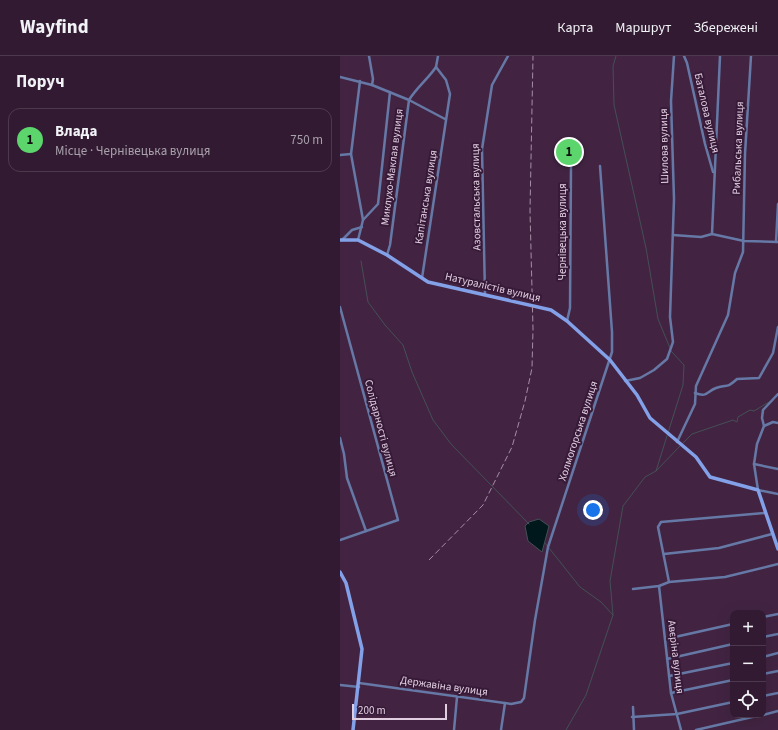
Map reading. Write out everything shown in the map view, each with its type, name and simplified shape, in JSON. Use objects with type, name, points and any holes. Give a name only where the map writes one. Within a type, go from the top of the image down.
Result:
[{"type":"street","points":[[369,56],[373,79],[372,85]]},
{"type":"street","points":[[436,66],[438,56]]},
{"type":"street","name":"Азовстальська вулиця","points":[[485,295],[482,149],[492,85],[508,56]]},
{"type":"street","name":"Шилова вулиця","points":[[625,381],[645,376],[668,359],[673,342],[670,317],[674,199],[671,101],[674,56]]},
{"type":"street","name":"Баталова вулиця","points":[[684,56],[687,63],[705,144],[714,174]]},
{"type":"street","name":"Баталова вулиця","points":[[712,234],[720,56]]},
{"type":"street","name":"Рибальська вулиця","points":[[677,442],[695,404],[696,386],[728,315],[735,273],[743,252],[745,154],[750,56]]},
{"type":"street","name":"Миклухо-Маклая вулиця","points":[[387,255],[390,245],[409,100],[419,84],[430,76],[436,66]]},
{"type":"street","name":"Капітанська вулиця","points":[[422,278],[450,94],[446,80],[436,66]]},
{"type":"street","points":[[340,77],[360,81],[390,92],[445,119]]},
{"type":"street","points":[[358,241],[363,226],[363,220],[351,154],[360,81]]},
{"type":"street","points":[[363,220],[378,204],[390,92]]},
{"type":"street","name":"Чернівецька вулиця","points":[[567,321],[570,308],[571,165],[568,148],[571,143]]},
{"type":"street","points":[[340,155],[351,154]]},
{"type":"street","name":"Холмогорська вулиця","points":[[524,698],[535,620],[548,547],[610,360],[612,332],[600,166]]},
{"type":"street","points":[[673,235],[692,237],[712,234],[744,241],[777,242],[778,204]]},
{"type":"street","points":[[341,240],[352,230],[363,226]]},
{"type":"street","name":"Натуралістів вулиця","points":[[341,240],[358,241],[387,255],[428,282],[544,308],[567,321],[610,360],[637,395],[650,418],[696,457],[712,478],[758,490]]},
{"type":"street","name":"Солідарності вулиця","points":[[340,307],[398,520],[340,540]]},
{"type":"street","points":[[695,393],[702,395],[710,393],[715,388],[728,387],[737,379],[758,378],[773,353],[778,327]]},
{"type":"street","points":[[778,394],[764,410],[762,418],[764,426],[757,444],[754,464],[758,490],[778,549]]},
{"type":"street","points":[[764,426],[773,422],[778,423]]},
{"type":"street","points":[[340,438],[344,454],[346,478],[366,531]]},
{"type":"street","points":[[754,464],[778,469]]},
{"type":"street","points":[[758,490],[778,494]]},
{"type":"street","points":[[668,582],[658,527],[661,522],[765,513]]},
{"type":"street","points":[[664,554],[720,548],[772,534]]},
{"type":"street","points":[[633,589],[659,586],[668,582],[725,577],[778,564]]},
{"type":"street","points":[[340,572],[346,583],[361,642],[362,653],[353,730]]},
{"type":"street","name":"Авєріна вулиця","points":[[659,586],[671,692],[681,730]]},
{"type":"street","points":[[766,616],[778,614]]},
{"type":"street","points":[[666,639],[730,625]]},
{"type":"street","points":[[766,636],[778,634]]},
{"type":"street","points":[[667,658],[730,645]]},
{"type":"street","points":[[766,656],[778,654]]},
{"type":"street","points":[[669,676],[730,664]]},
{"type":"street","points":[[766,674],[778,672]]},
{"type":"street","points":[[671,692],[730,681]]},
{"type":"street","name":"Державіна вулиця","points":[[340,685],[359,685],[505,703],[521,702],[524,698]]},
{"type":"street","points":[[766,695],[778,693]]},
{"type":"street","points":[[454,730],[457,697]]},
{"type":"street","points":[[501,730],[505,703]]},
{"type":"street","points":[[632,717],[677,714],[730,703]]},
{"type":"street","points":[[633,708],[632,717],[634,730]]},
{"type":"street","points":[[766,714],[778,711]]},
{"type":"street","points":[[696,730],[749,718]]},
{"type":"shaded area","points":[[539,519],[549,526],[542,552],[528,541],[525,526],[529,522]]},
{"type":"waterway","points":[[616,56],[613,66],[614,105],[646,248],[658,319],[670,348]]},
{"type":"waterway","points":[[361,261],[368,302],[385,325],[403,345],[412,372],[433,420],[451,444],[529,524]]},
{"type":"waterway","points":[[656,471],[683,385],[684,365],[671,351]]},
{"type":"waterway","points":[[682,444],[692,434],[733,420],[737,422],[738,417],[750,410],[754,411],[769,402]]},
{"type":"waterway","points":[[566,730],[586,695],[613,615],[610,581],[623,506],[645,477],[656,471],[680,446]]},
{"type":"waterway","points":[[545,543],[580,587],[601,602],[613,615]]},
{"type":"railway","points":[[429,560],[483,505],[512,447],[525,401],[532,368],[533,329],[530,211],[533,56]]},
{"type":"place","name":"Влада","points":[[569,152]]}]
